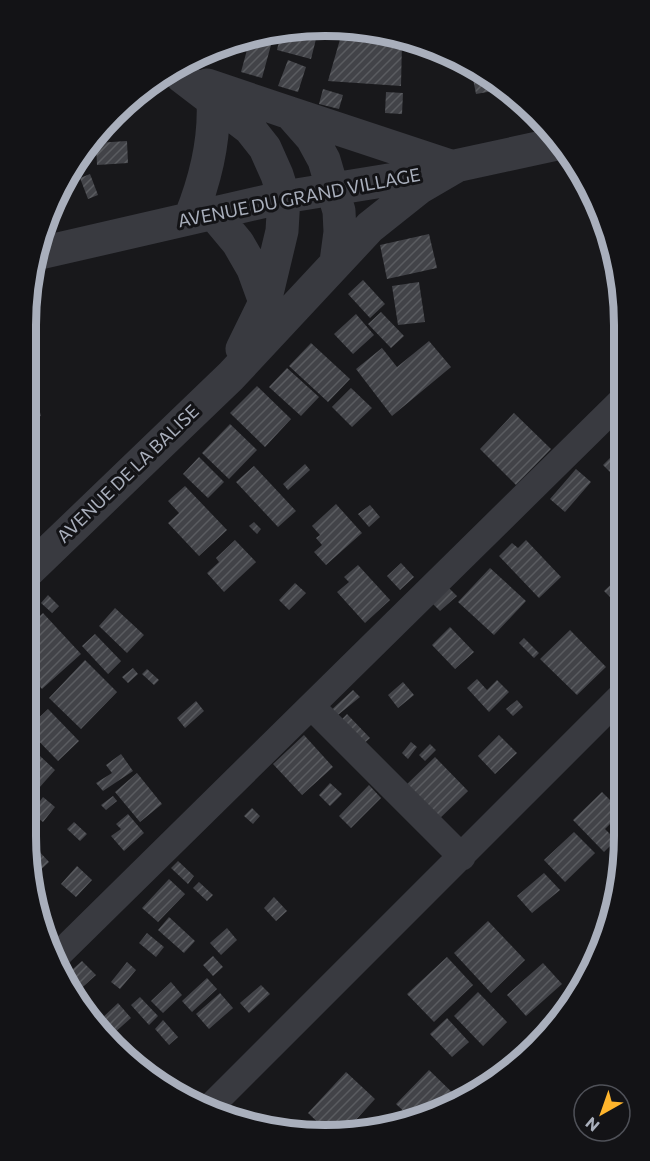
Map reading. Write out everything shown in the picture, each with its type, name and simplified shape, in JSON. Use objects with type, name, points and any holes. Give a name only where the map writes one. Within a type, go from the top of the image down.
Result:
[{"type":"street","points":[[179,76],[250,129],[278,175],[284,197],[282,231],[265,302],[231,376]]},
{"type":"street","points":[[180,76],[455,167]]},
{"type":"street","points":[[213,101],[215,127],[200,194],[201,216],[238,243],[253,269],[265,302]]},
{"type":"street","points":[[290,113],[312,138],[324,160],[333,188],[339,211],[340,232],[336,262]]},
{"type":"street","name":"AVENUE DU GRAND VILLAGE","points":[[46,252],[284,197],[395,179],[551,145]]},
{"type":"street","name":"AVENUE DE LA BALISE","points":[[36,563],[231,376],[370,226],[419,188],[455,167]]},
{"type":"street","points":[[61,952],[614,408]]},
{"type":"street","points":[[214,1103],[614,703]]},
{"type":"street","points":[[311,706],[462,857]]},
{"type":"building","points":[[317,36],[311,59],[277,50],[279,40]]},
{"type":"building","points":[[341,37],[363,38],[402,47],[401,86],[328,81]]},
{"type":"building","points":[[272,41],[262,78],[241,72],[248,47]]},
{"type":"building","points":[[288,60],[306,67],[298,92],[278,86]]},
{"type":"building","points":[[473,77],[494,91],[476,94]]},
{"type":"building","points":[[323,89],[343,95],[339,109],[319,104]]},
{"type":"building","points":[[386,92],[403,93],[402,114],[385,113]]},
{"type":"building","points":[[127,141],[128,163],[97,165],[96,149],[101,143]]},
{"type":"building","points":[[90,174],[98,195],[88,199],[80,178]]},
{"type":"building","points":[[429,234],[437,268],[387,279],[380,245]]},
{"type":"building","points":[[363,280],[385,304],[370,318],[348,294]]},
{"type":"building","points":[[419,282],[425,322],[398,325],[392,286]]},
{"type":"building","points":[[381,312],[404,336],[391,348],[368,324]]},
{"type":"building","points":[[356,314],[374,335],[353,354],[334,334]]},
{"type":"building","points":[[429,341],[451,367],[392,416],[356,369],[382,348],[397,367]]},
{"type":"building","points":[[311,343],[350,379],[328,402],[289,366]]},
{"type":"building","points":[[287,368],[319,397],[301,416],[269,387]]},
{"type":"building","points":[[257,386],[291,419],[265,447],[230,413]]},
{"type":"building","points":[[351,388],[372,408],[352,427],[332,407]]},
{"type":"building","points":[[36,397],[41,416],[36,417]]},
{"type":"building","points":[[514,413],[551,449],[516,485],[480,449]]},
{"type":"building","points":[[230,424],[257,450],[229,479],[202,453]]},
{"type":"building","points":[[614,454],[614,476],[603,465]]},
{"type":"building","points":[[199,457],[224,482],[208,498],[183,474]]},
{"type":"building","points":[[305,464],[310,470],[288,490],[283,484]]},
{"type":"building","points":[[254,466],[296,511],[278,527],[236,482]]},
{"type":"building","points":[[576,469],[591,482],[565,512],[550,499]]},
{"type":"building","points":[[185,486],[227,530],[199,556],[168,523],[179,513],[168,501]]},
{"type":"building","points":[[336,504],[362,533],[326,565],[314,552],[322,545],[316,538],[320,535],[312,526]]},
{"type":"building","points":[[370,505],[380,517],[369,527],[358,514]]},
{"type":"building","points":[[254,522],[261,529],[257,534],[249,526]]},
{"type":"building","points":[[235,540],[256,562],[224,592],[207,573],[219,562],[216,558]]},
{"type":"building","points":[[526,540],[561,577],[539,598],[499,556],[512,543],[518,548]]},
{"type":"building","points":[[401,563],[414,577],[400,590],[387,576]]},
{"type":"building","points":[[358,565],[390,600],[365,623],[337,592],[349,582],[344,577]]},
{"type":"building","points":[[490,568],[526,601],[494,635],[458,602]]},
{"type":"building","points":[[614,582],[614,601],[604,591]]},
{"type":"building","points":[[295,583],[306,593],[289,610],[279,600]]},
{"type":"building","points":[[448,587],[457,596],[440,611],[432,603]]},
{"type":"building","points":[[48,595],[59,606],[52,613],[41,603]]},
{"type":"building","points":[[115,608],[144,635],[127,653],[99,626]]},
{"type":"building","points":[[43,613],[81,654],[42,689],[36,682],[36,620]]},
{"type":"building","points":[[450,627],[474,652],[455,669],[432,645]]},
{"type":"building","points":[[570,630],[606,667],[577,695],[540,659]]},
{"type":"building","points":[[95,634],[121,661],[108,674],[82,646]]},
{"type":"building","points":[[524,638],[539,653],[534,658],[519,643]]},
{"type":"building","points":[[85,660],[117,692],[81,729],[49,698]]},
{"type":"building","points":[[133,668],[138,674],[128,683],[122,677]]},
{"type":"building","points":[[147,669],[159,680],[154,685],[142,674]]},
{"type":"building","points":[[477,679],[487,690],[497,680],[509,692],[489,712],[467,688]]},
{"type":"building","points":[[403,682],[414,695],[398,708],[388,695]]},
{"type":"building","points":[[353,690],[360,697],[333,719],[328,713]]},
{"type":"building","points":[[517,700],[523,707],[513,716],[506,709]]},
{"type":"building","points":[[196,701],[204,711],[185,728],[177,718]]},
{"type":"building","points":[[48,709],[79,741],[58,761],[36,738],[36,720]]},
{"type":"building","points":[[347,714],[370,738],[359,748],[337,724]]},
{"type":"building","points":[[304,735],[333,767],[302,795],[273,764]]},
{"type":"building","points":[[499,735],[517,753],[495,774],[478,756]]},
{"type":"building","points":[[411,742],[417,747],[408,759],[402,753]]},
{"type":"building","points":[[430,744],[436,750],[425,761],[419,755]]},
{"type":"building","points":[[121,754],[133,771],[103,791],[96,783],[112,773],[106,765]]},
{"type":"building","points":[[40,756],[55,770],[36,791],[36,761]]},
{"type":"building","points":[[435,757],[468,791],[435,823],[402,789]]},
{"type":"building","points":[[137,773],[162,804],[140,822],[115,792]]},
{"type":"building","points":[[330,783],[342,794],[330,806],[319,795]]},
{"type":"building","points":[[369,785],[381,798],[351,828],[339,816]]},
{"type":"building","points":[[602,792],[614,804],[614,820],[605,829],[614,838],[614,842],[604,852],[573,820]]},
{"type":"building","points":[[113,796],[117,801],[106,810],[101,805]]},
{"type":"building","points":[[43,797],[55,807],[43,822],[36,817],[36,806]]},
{"type":"building","points":[[252,808],[260,816],[253,824],[244,816]]},
{"type":"building","points":[[128,814],[144,833],[124,851],[111,836],[121,829],[116,824]]},
{"type":"building","points":[[74,822],[87,834],[80,841],[67,829]]},
{"type":"building","points":[[574,832],[595,853],[565,882],[544,860]]},
{"type":"building","points":[[37,849],[49,862],[38,872]]},
{"type":"building","points":[[178,861],[194,876],[188,884],[171,868]]},
{"type":"building","points":[[77,866],[92,880],[76,897],[61,884]]},
{"type":"building","points":[[544,873],[560,890],[532,913],[517,896]]},
{"type":"building","points":[[169,879],[185,894],[158,922],[142,908]]},
{"type":"building","points":[[199,882],[213,895],[207,901],[193,888]]},
{"type":"building","points":[[274,897],[287,911],[276,921],[264,908]]},
{"type":"building","points":[[169,917],[195,941],[184,953],[158,930]]},
{"type":"building","points":[[488,921],[525,960],[491,993],[454,953]]},
{"type":"building","points":[[227,928],[237,940],[221,955],[210,943]]},
{"type":"building","points":[[147,933],[164,947],[156,957],[139,943]]},
{"type":"building","points":[[213,956],[223,967],[213,976],[203,965]]},
{"type":"building","points":[[447,957],[473,985],[434,1022],[407,994]]},
{"type":"building","points":[[82,961],[96,975],[80,989],[70,972]]},
{"type":"building","points":[[127,962],[136,970],[120,989],[111,982]]},
{"type":"building","points":[[543,963],[562,984],[526,1016],[507,995]]},
{"type":"building","points":[[207,978],[217,989],[192,1012],[182,1001]]},
{"type":"building","points":[[171,982],[182,995],[163,1013],[151,1001]]},
{"type":"building","points":[[261,985],[270,994],[249,1013],[240,1003]]},
{"type":"building","points":[[478,992],[507,1022],[483,1046],[454,1016]]},
{"type":"building","points":[[220,993],[233,1008],[209,1029],[196,1014]]},
{"type":"building","points":[[140,997],[158,1016],[149,1025],[131,1005]]},
{"type":"building","points":[[118,1003],[131,1018],[114,1033],[101,1019]]},
{"type":"building","points":[[447,1018],[469,1042],[452,1057],[430,1034]]},
{"type":"building","points":[[163,1020],[178,1037],[169,1045],[155,1029]]},
{"type":"building","points":[[429,1070],[454,1094],[406,1113],[396,1104]]},
{"type":"building","points":[[346,1072],[375,1099],[352,1124],[320,1125],[308,1113]]}]
